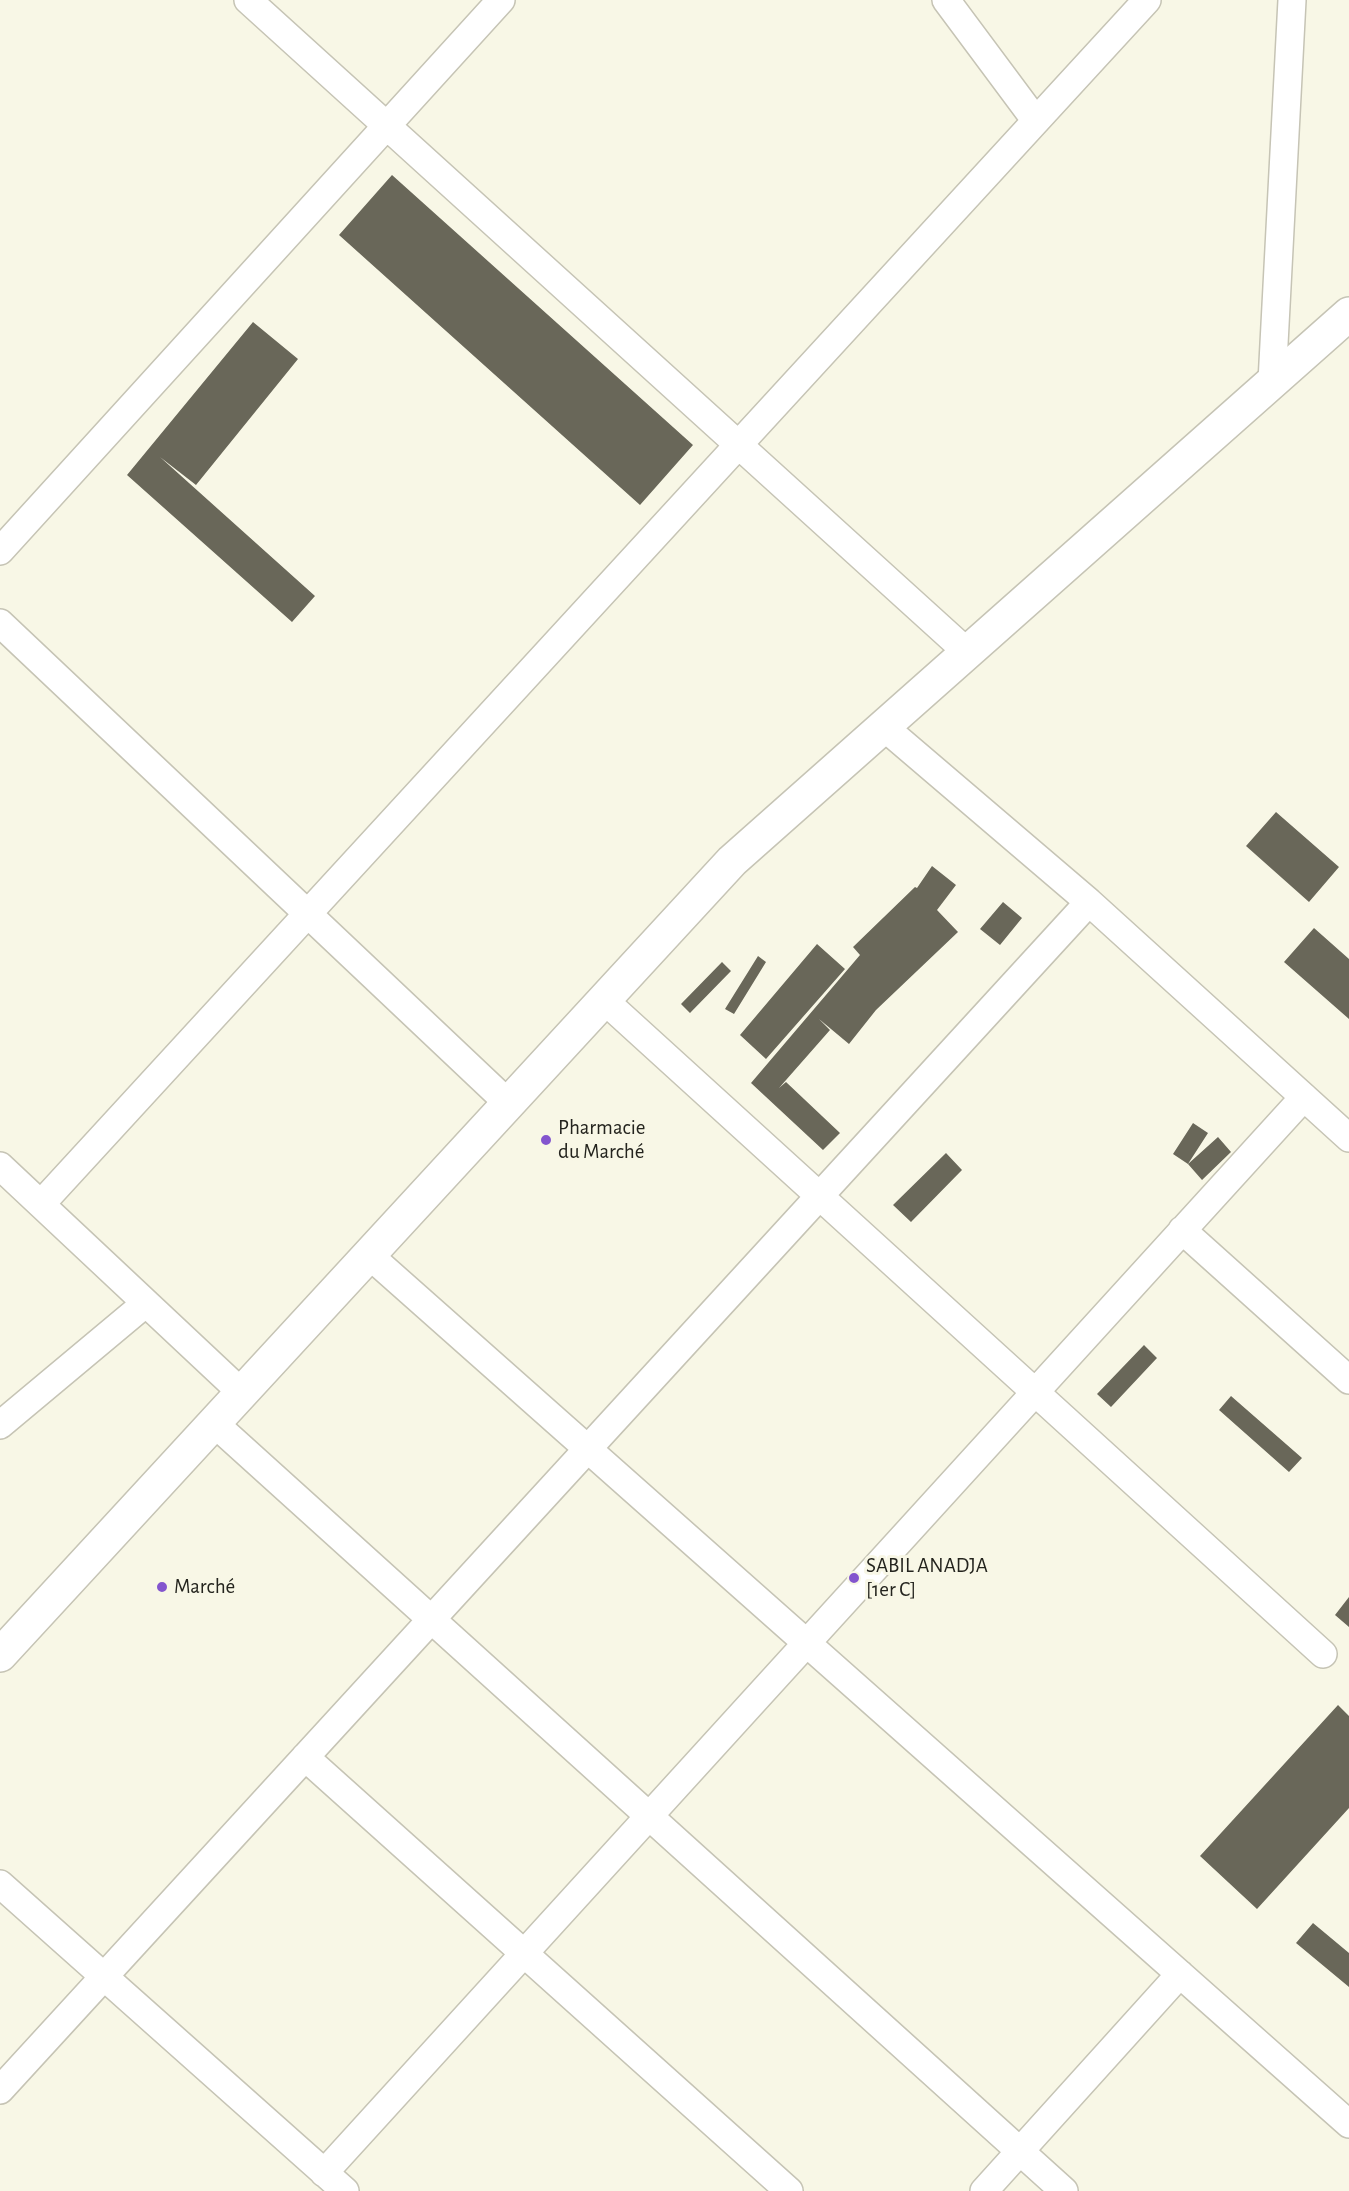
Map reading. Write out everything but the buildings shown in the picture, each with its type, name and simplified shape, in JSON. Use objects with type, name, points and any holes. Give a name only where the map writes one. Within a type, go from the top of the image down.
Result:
[{"type":"main road","points":[[0,1655],[732,861],[1349,314]]},
{"type":"street","points":[[248,0],[967,652]]},
{"type":"street","points":[[0,551],[501,0]]},
{"type":"street","points":[[945,0],[1036,121]]},
{"type":"street","points":[[41,1204],[1147,0]]},
{"type":"street","points":[[1272,382],[1292,0]]},
{"type":"street","points":[[0,624],[509,1104]]},
{"type":"street","points":[[884,727],[1089,902],[1349,1138]]},
{"type":"street","points":[[0,2090],[1089,902]]},
{"type":"street","points":[[604,1000],[1323,1654]]},
{"type":"street","points":[[324,2173],[1304,1097]]},
{"type":"street","points":[[0,1166],[242,1393]]},
{"type":"street","points":[[1182,1230],[1349,1380]]},
{"type":"street","points":[[369,1255],[1349,2124]]},
{"type":"street","points":[[0,1425],[146,1304]]},
{"type":"street","points":[[214,1423],[1064,2191]]},
{"type":"street","points":[[304,1757],[789,2191]]},
{"type":"street","points":[[0,1884],[345,2191]]},
{"type":"street","points":[[984,2191],[1180,1974]]},
{"type":"place","name":"Pharmacie du Marché","points":[[546,1140]]},
{"type":"place","name":"SABIL ANADJA [1er C]","points":[[854,1578]]},
{"type":"place","name":"Marché","points":[[162,1587]]}]
